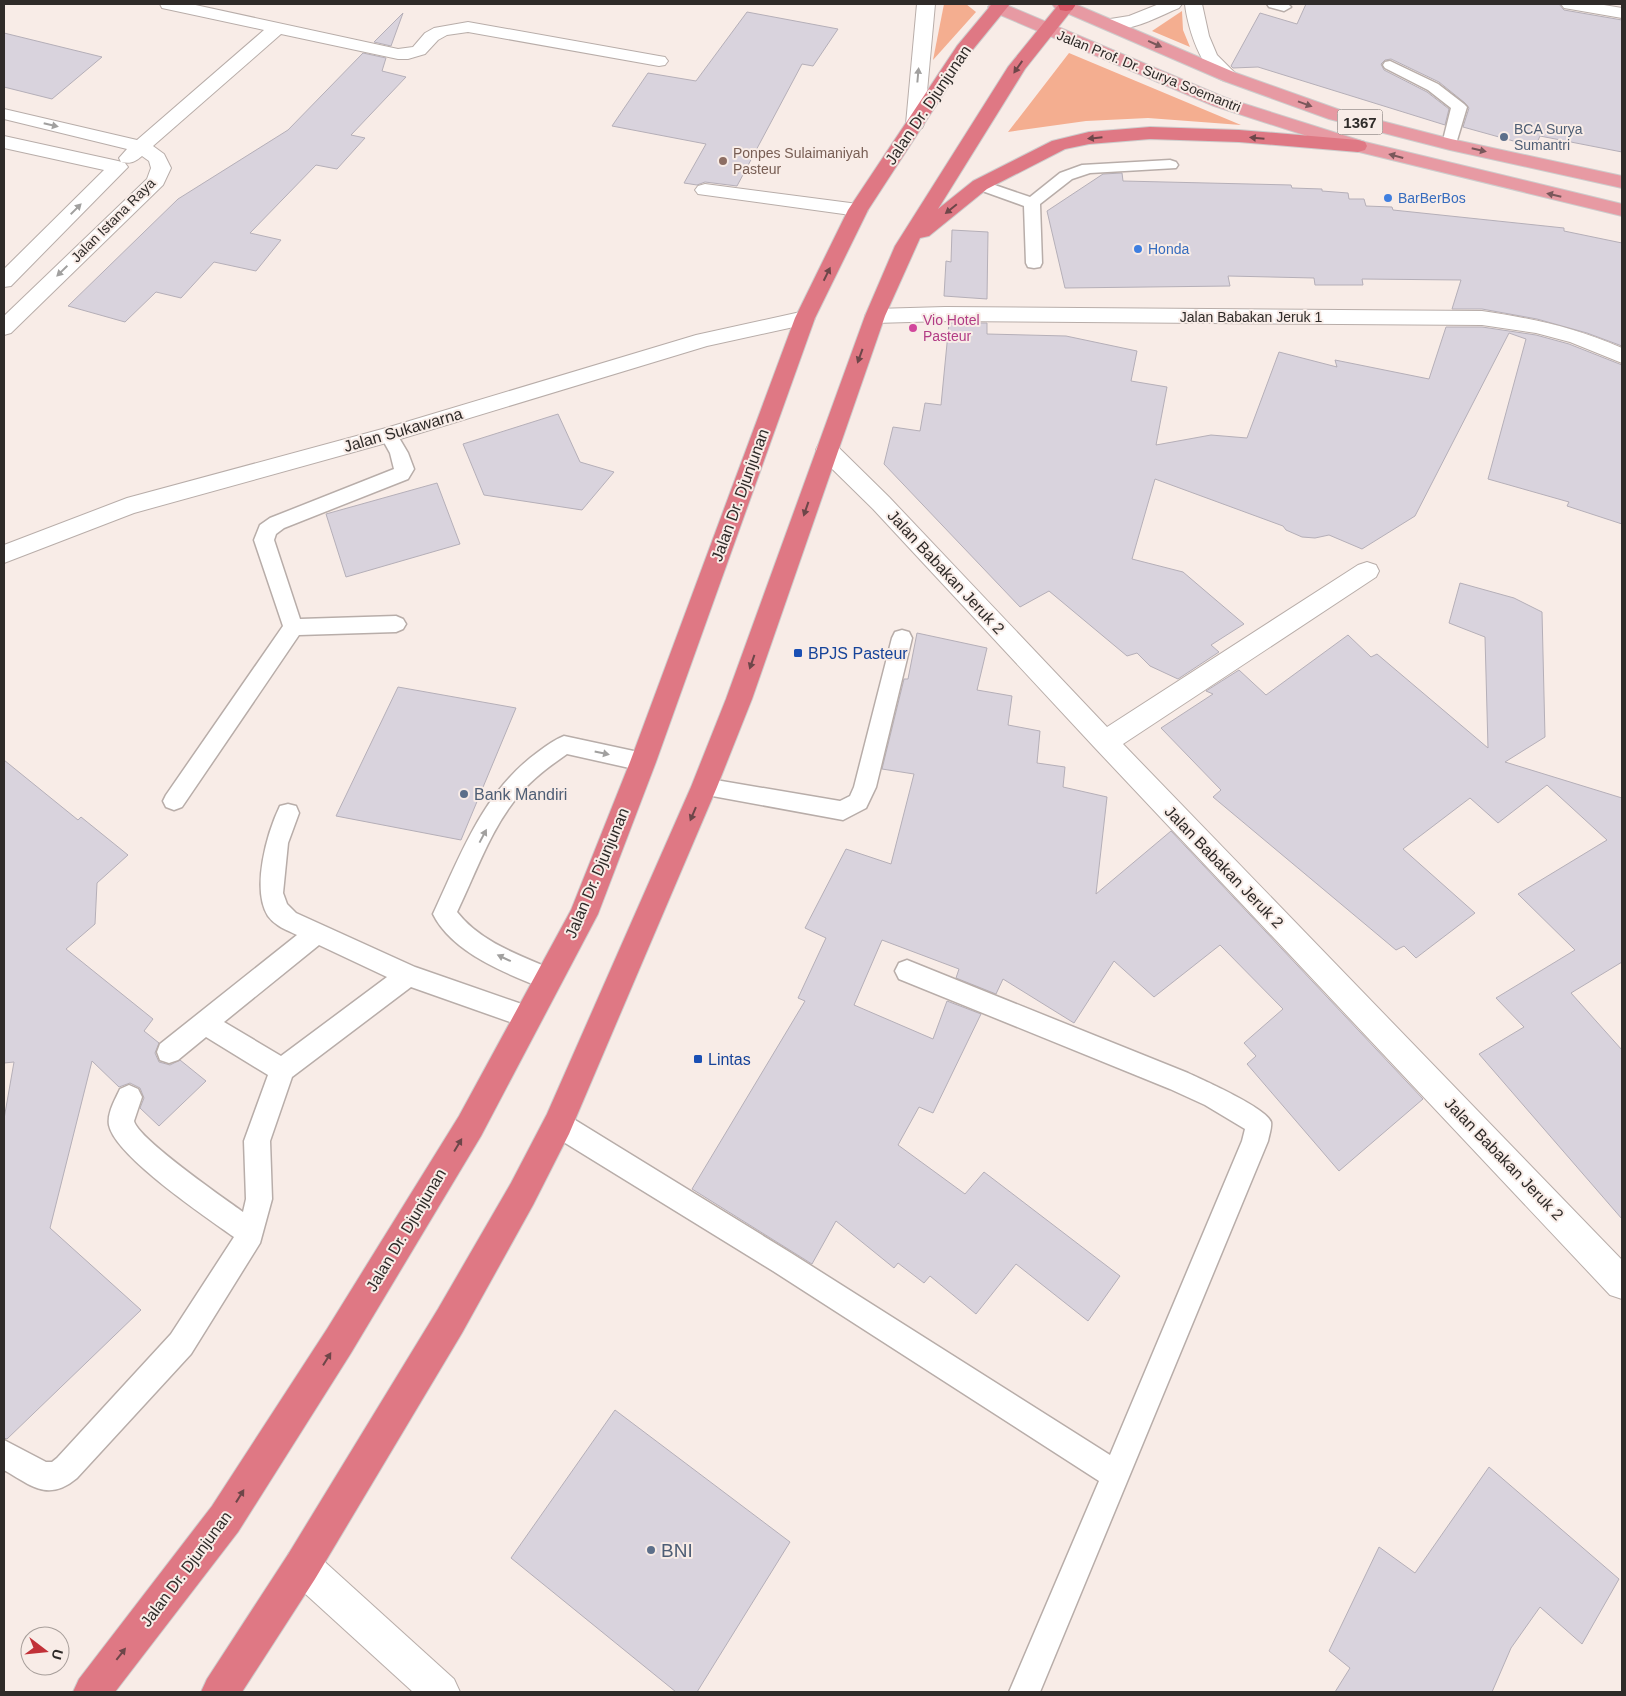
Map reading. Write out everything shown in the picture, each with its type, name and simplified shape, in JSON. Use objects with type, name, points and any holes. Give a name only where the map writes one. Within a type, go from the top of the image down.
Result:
[{"type":"highway","points":[[220,1692],[302,1566],[450,1321],[522,1194],[558,1124],[607,1015],[704,787],[739,699],[874,316],[905,246],[1017,67],[1064,4]]},
{"type":"highway","name":"Jalan Dr. Djunjunan","points":[[92,1692],[225,1520],[470,1126],[584,914],[643,762],[805,318],[858,210],[964,50],[999,6]]},
{"type":"highway","points":[[905,246],[980,185],[1059,145],[1089,138],[1170,134],[1239,136],[1358,146]]},
{"type":"main road","name":"Jalan Prof. Dr. Surya Soemantri","points":[[1064,4],[1230,77],[1336,115],[1450,144],[1622,182]]},
{"type":"main road","name":"Jalan Prof. Dr. Surya Soemantri","points":[[999,6],[1220,102],[1358,146],[1622,210]]},
{"type":"street","points":[[168,4],[398,54],[414,54],[425,46],[435,33],[446,29],[468,27],[659,60]]},
{"type":"street","points":[[915,124],[926,4]]},
{"type":"street","points":[[1110,24],[1133,21],[1173,4]]},
{"type":"street","points":[[1193,4],[1198,28],[1212,61],[1218,69],[1230,77]]},
{"type":"street","points":[[1570,4],[1622,13]]},
{"type":"street","points":[[4,281],[118,167],[278,28]]},
{"type":"street","points":[[4,114],[142,147]]},
{"type":"street","points":[[4,142],[118,167]]},
{"type":"street","name":"Jalan Istana Raya","points":[[6,322],[156,181],[161,168],[157,158],[142,147]]},
{"type":"street","points":[[705,190],[858,210]]},
{"type":"street","name":"Jalan Babakan Jeruk 1","points":[[874,316],[954,314],[1482,318],[1536,326],[1577,337],[1622,356]]},
{"type":"street","name":"Jalan Sukawarna","points":[[4,554],[127,506],[389,435],[704,340],[805,318]]},
{"type":"street","name":"Jalan Babakan Jeruk 2","points":[[827,450],[881,503],[1104,742],[1622,1283]]},
{"type":"street","points":[[1104,742],[1367,571]]},
{"type":"street","points":[[302,1566],[441,1692]]},
{"type":"lane","points":[[1390,65],[1433,86],[1459,107],[1458,118],[1450,144]]},
{"type":"lane","points":[[1032,204],[1066,176],[1088,168],[1170,165]]},
{"type":"lane","points":[[980,185],[1032,204]]},
{"type":"lane","points":[[1032,204],[1034,263]]},
{"type":"lane","points":[[293,627],[264,540],[268,530],[277,524],[401,474],[405,469],[389,435]]},
{"type":"lane","points":[[293,627],[396,624]]},
{"type":"lane","points":[[174,802],[293,627]]},
{"type":"lane","points":[[704,787],[843,811],[858,802],[865,787],[902,638]]},
{"type":"lane","points":[[548,979],[471,942],[452,926],[445,914],[482,837],[506,794],[538,763],[564,745],[643,762]]},
{"type":"lane","points":[[288,813],[277,842],[272,893],[277,910],[288,920],[408,975],[527,1017]]},
{"type":"lane","points":[[169,1052],[317,933]]},
{"type":"lane","points":[[908,971],[1180,1081],[1214,1097],[1259,1124],[1255,1141],[1025,1692]]},
{"type":"lane","points":[[4,1454],[44,1477],[57,1476],[67,1468],[182,1344],[251,1234],[259,1199],[257,1141],[282,1070],[408,975]]},
{"type":"lane","points":[[204,1023],[282,1070]]},
{"type":"lane","points":[[129,1097],[120,1117],[124,1132],[150,1156],[251,1234]]},
{"type":"lane","points":[[558,1124],[782,1262],[1115,1475]]},
{"type":"shaded area","points":[[944,4],[966,4],[976,12],[933,60]]},
{"type":"shaded area","points":[[1182,11],[1183,30],[1190,47],[1152,31]]},
{"type":"shaded area","points":[[1069,53],[1241,125],[1148,118],[1086,121],[1008,132]]},
{"type":"building","points":[[1306,4],[1559,4],[1564,10],[1622,20],[1622,152],[1540,136],[1535,147],[1463,127],[1469,108],[1465,103],[1439,82],[1391,59],[1385,60],[1381,64],[1384,70],[1427,92],[1449,109],[1445,125],[1258,67],[1233,68],[1231,66],[1260,13],[1297,24]]},
{"type":"building","points":[[747,12],[838,29],[813,66],[802,64],[737,186],[705,182],[697,185],[684,183],[706,144],[612,126],[648,73],[696,81]]},
{"type":"building","points":[[403,13],[391,46],[374,42]]},
{"type":"building","points":[[4,33],[102,57],[52,99],[4,87]]},
{"type":"building","points":[[363,53],[386,58],[382,71],[406,77],[351,135],[365,138],[337,169],[316,165],[250,233],[281,240],[256,271],[214,262],[181,298],[156,292],[125,322],[68,306],[178,199],[288,130]]},
{"type":"building","points":[[1122,173],[1123,181],[1291,185],[1292,188],[1322,189],[1322,191],[1348,193],[1349,199],[1364,199],[1366,206],[1392,207],[1393,210],[1564,228],[1564,231],[1622,243],[1622,346],[1587,333],[1537,319],[1482,309],[1452,309],[1461,280],[1362,279],[1363,285],[1315,285],[1314,278],[1228,276],[1230,286],[1065,288],[1047,211],[1103,174]]},
{"type":"building","points":[[952,230],[988,232],[987,299],[944,296],[946,261],[951,262]]},
{"type":"building","points":[[949,323],[987,323],[987,334],[1066,336],[1137,351],[1131,381],[1167,387],[1156,445],[1211,435],[1247,438],[1279,352],[1337,367],[1335,360],[1429,379],[1446,327],[1482,327],[1536,335],[1569,344],[1622,365],[1622,524],[1567,506],[1569,502],[1488,479],[1526,339],[1509,333],[1415,516],[1362,549],[1329,535],[1315,538],[1302,537],[1286,530],[1283,526],[1155,479],[1132,559],[1183,572],[1244,624],[1211,645],[1219,652],[1178,679],[1150,666],[1137,653],[1127,656],[1049,591],[1020,607],[884,464],[893,427],[920,431],[925,403],[941,405]]},
{"type":"building","points":[[558,414],[580,462],[614,472],[582,510],[484,495],[463,444]]},
{"type":"building","points":[[437,483],[460,544],[346,577],[326,514]]},
{"type":"building","points":[[1460,583],[1514,598],[1542,612],[1545,737],[1505,762],[1622,798],[1622,962],[1571,993],[1622,1050],[1622,1219],[1479,1054],[1524,1027],[1496,998],[1575,950],[1518,894],[1607,840],[1547,785],[1498,823],[1470,798],[1403,849],[1475,913],[1416,958],[1404,946],[1396,950],[1213,797],[1221,790],[1161,728],[1213,694],[1206,691],[1239,670],[1266,695],[1348,635],[1371,657],[1377,654],[1488,748],[1485,637],[1449,623]]},
{"type":"building","points":[[917,633],[987,648],[977,690],[1012,696],[1008,725],[1040,731],[1037,763],[1065,767],[1063,787],[1107,797],[1096,894],[1171,831],[1423,1099],[1339,1171],[1247,1064],[1256,1056],[1244,1043],[1283,1009],[1220,945],[1154,997],[1114,961],[1074,1023],[1003,979],[996,994],[956,978],[959,969],[882,940],[854,1005],[933,1039],[947,1001],[981,1014],[933,1113],[919,1107],[898,1145],[965,1194],[984,1172],[1120,1276],[1088,1321],[1016,1264],[976,1314],[930,1276],[924,1283],[898,1263],[894,1268],[836,1221],[812,1264],[692,1189],[805,1001],[798,998],[826,938],[805,928],[846,849],[891,864],[914,774],[882,769],[904,679],[908,679]]},
{"type":"building","points":[[398,687],[516,708],[461,840],[336,816]]},
{"type":"building","points":[[4,760],[78,820],[81,817],[128,855],[97,883],[95,924],[66,949],[153,1019],[144,1031],[159,1043],[155,1053],[159,1062],[170,1065],[180,1060],[206,1081],[159,1126],[140,1108],[144,1098],[140,1088],[130,1083],[119,1087],[92,1061],[50,1228],[141,1310],[7,1439],[4,1438],[4,1119],[14,1062],[4,1063]]},
{"type":"building","name":"BNI","points":[[615,1410],[790,1542],[697,1692],[676,1692],[511,1558]]},
{"type":"building","points":[[1489,1467],[1619,1579],[1582,1644],[1540,1607],[1511,1648],[1492,1692],[1335,1692],[1350,1668],[1329,1651],[1379,1547],[1415,1573]]},
{"type":"place","name":"BCA Surya Sumantri","points":[[1504,137]]},
{"type":"place","name":"Ponpes Sulaimaniyah Pasteur","points":[[723,161]]},
{"type":"place","name":"BarBerBos","points":[[1388,198]]},
{"type":"place","name":"Honda","points":[[1138,249]]},
{"type":"place","name":"Vio Hotel Pasteur","points":[[913,328]]},
{"type":"place","name":"BPJS Pasteur","points":[[798,653]]},
{"type":"place","name":"Bank Mandiri","points":[[464,794]]},
{"type":"place","name":"Lintas","points":[[698,1059]]},
{"type":"place","name":"BNI","points":[[651,1550]]}]
